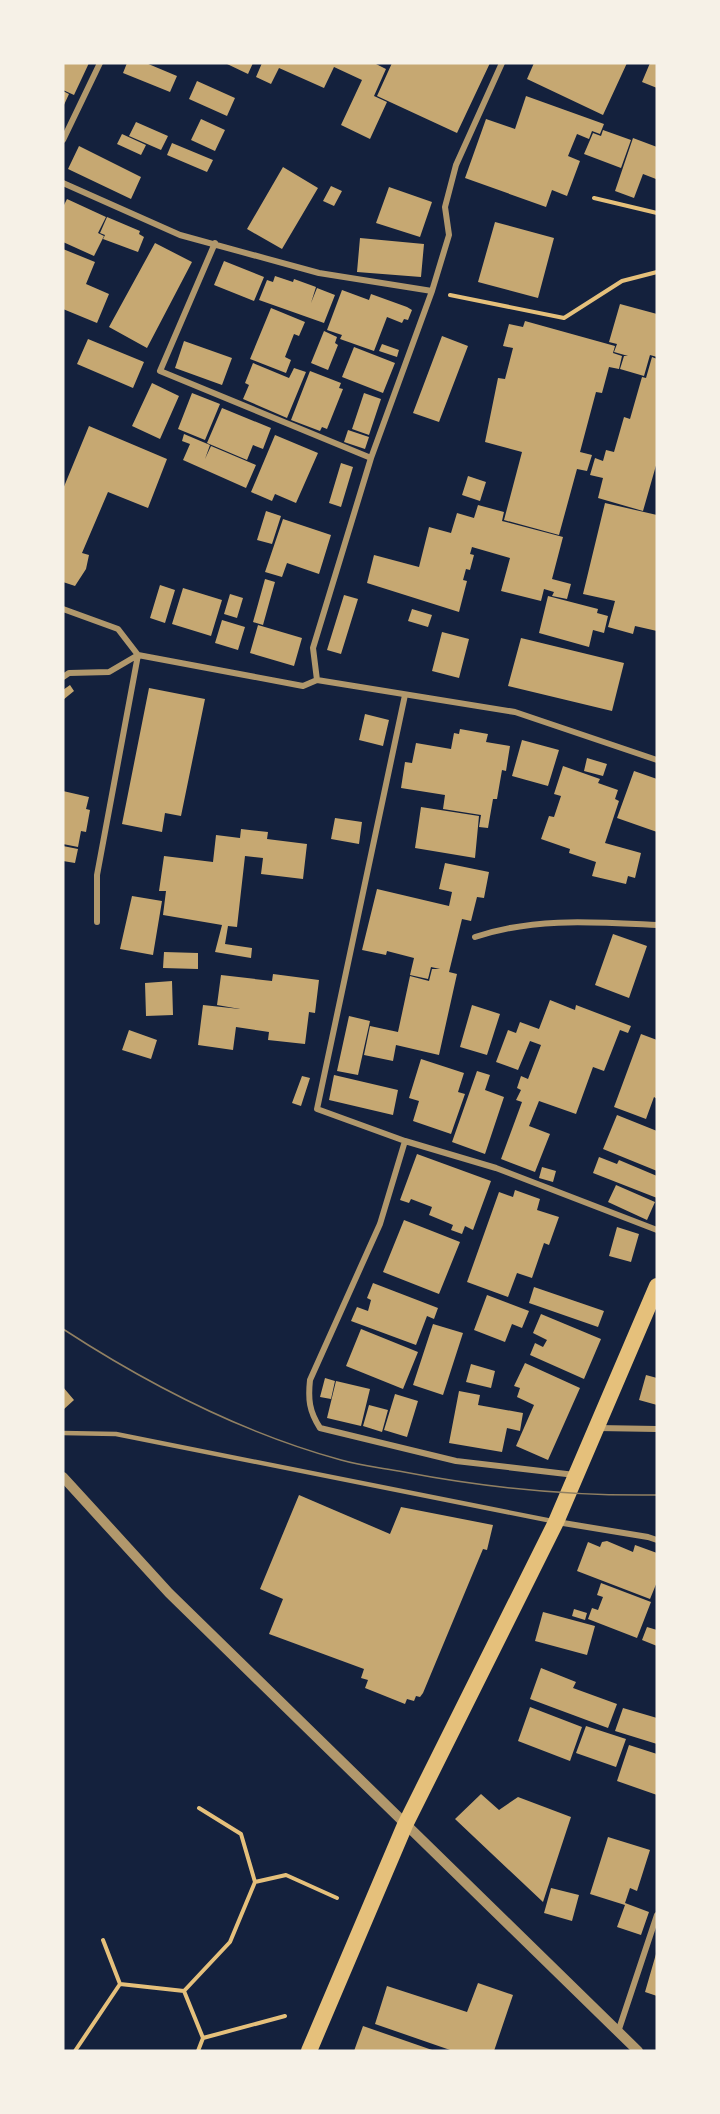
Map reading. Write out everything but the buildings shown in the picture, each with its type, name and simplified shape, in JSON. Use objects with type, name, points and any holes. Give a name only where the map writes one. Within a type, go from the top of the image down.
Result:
[{"type":"highway","points":[[309,2051],[405,1825],[556,1522],[657,1286]]},
{"type":"street","points":[[63,140],[100,63]]},
{"type":"street","points":[[317,680],[313,648],[371,458],[432,291],[449,235],[445,207],[456,165],[502,63]]},
{"type":"street","points":[[63,183],[180,235],[319,273],[432,291]]},
{"type":"street","points":[[215,243],[160,371],[371,458]]},
{"type":"street","points":[[63,609],[118,628],[138,655],[97,874],[97,922]]},
{"type":"street","points":[[63,677],[69,673],[109,672],[138,655],[303,686],[317,680],[514,712],[657,760]]},
{"type":"street","points":[[405,695],[317,1109],[405,1141],[507,1172],[657,1230]]},
{"type":"street","points":[[475,937],[505,927],[559,921],[657,925]]},
{"type":"street","points":[[405,1141],[380,1224],[310,1380],[308,1399],[312,1416],[320,1428],[456,1461],[575,1475]]},
{"type":"street","points":[[595,1428],[657,1429]]},
{"type":"street","points":[[63,1477],[169,1593],[638,2051]]},
{"type":"street","points":[[556,1522],[648,1536],[657,1540]]},
{"type":"street","points":[[618,2032],[657,1915]]},
{"type":"lane","points":[[63,1433],[116,1434],[556,1522]]},
{"type":"path","points":[[594,198],[657,213]]},
{"type":"path","points":[[432,291],[564,318],[622,281],[657,272]]},
{"type":"path","points":[[184,1991],[230,1942],[255,1882],[241,1834],[199,1808]]},
{"type":"path","points":[[255,1882],[286,1875],[337,1898]]},
{"type":"path","points":[[102,1940],[120,1984]]},
{"type":"path","points":[[120,1984],[184,1991]]},
{"type":"path","points":[[75,2051],[120,1984]]},
{"type":"path","points":[[184,1991],[203,2038],[198,2051]]},
{"type":"path","points":[[203,2038],[285,2016]]},
{"type":"tram line","points":[[63,1329],[129,1369],[197,1405],[268,1436],[341,1460],[435,1478],[498,1487],[594,1494],[657,1495]]}]
